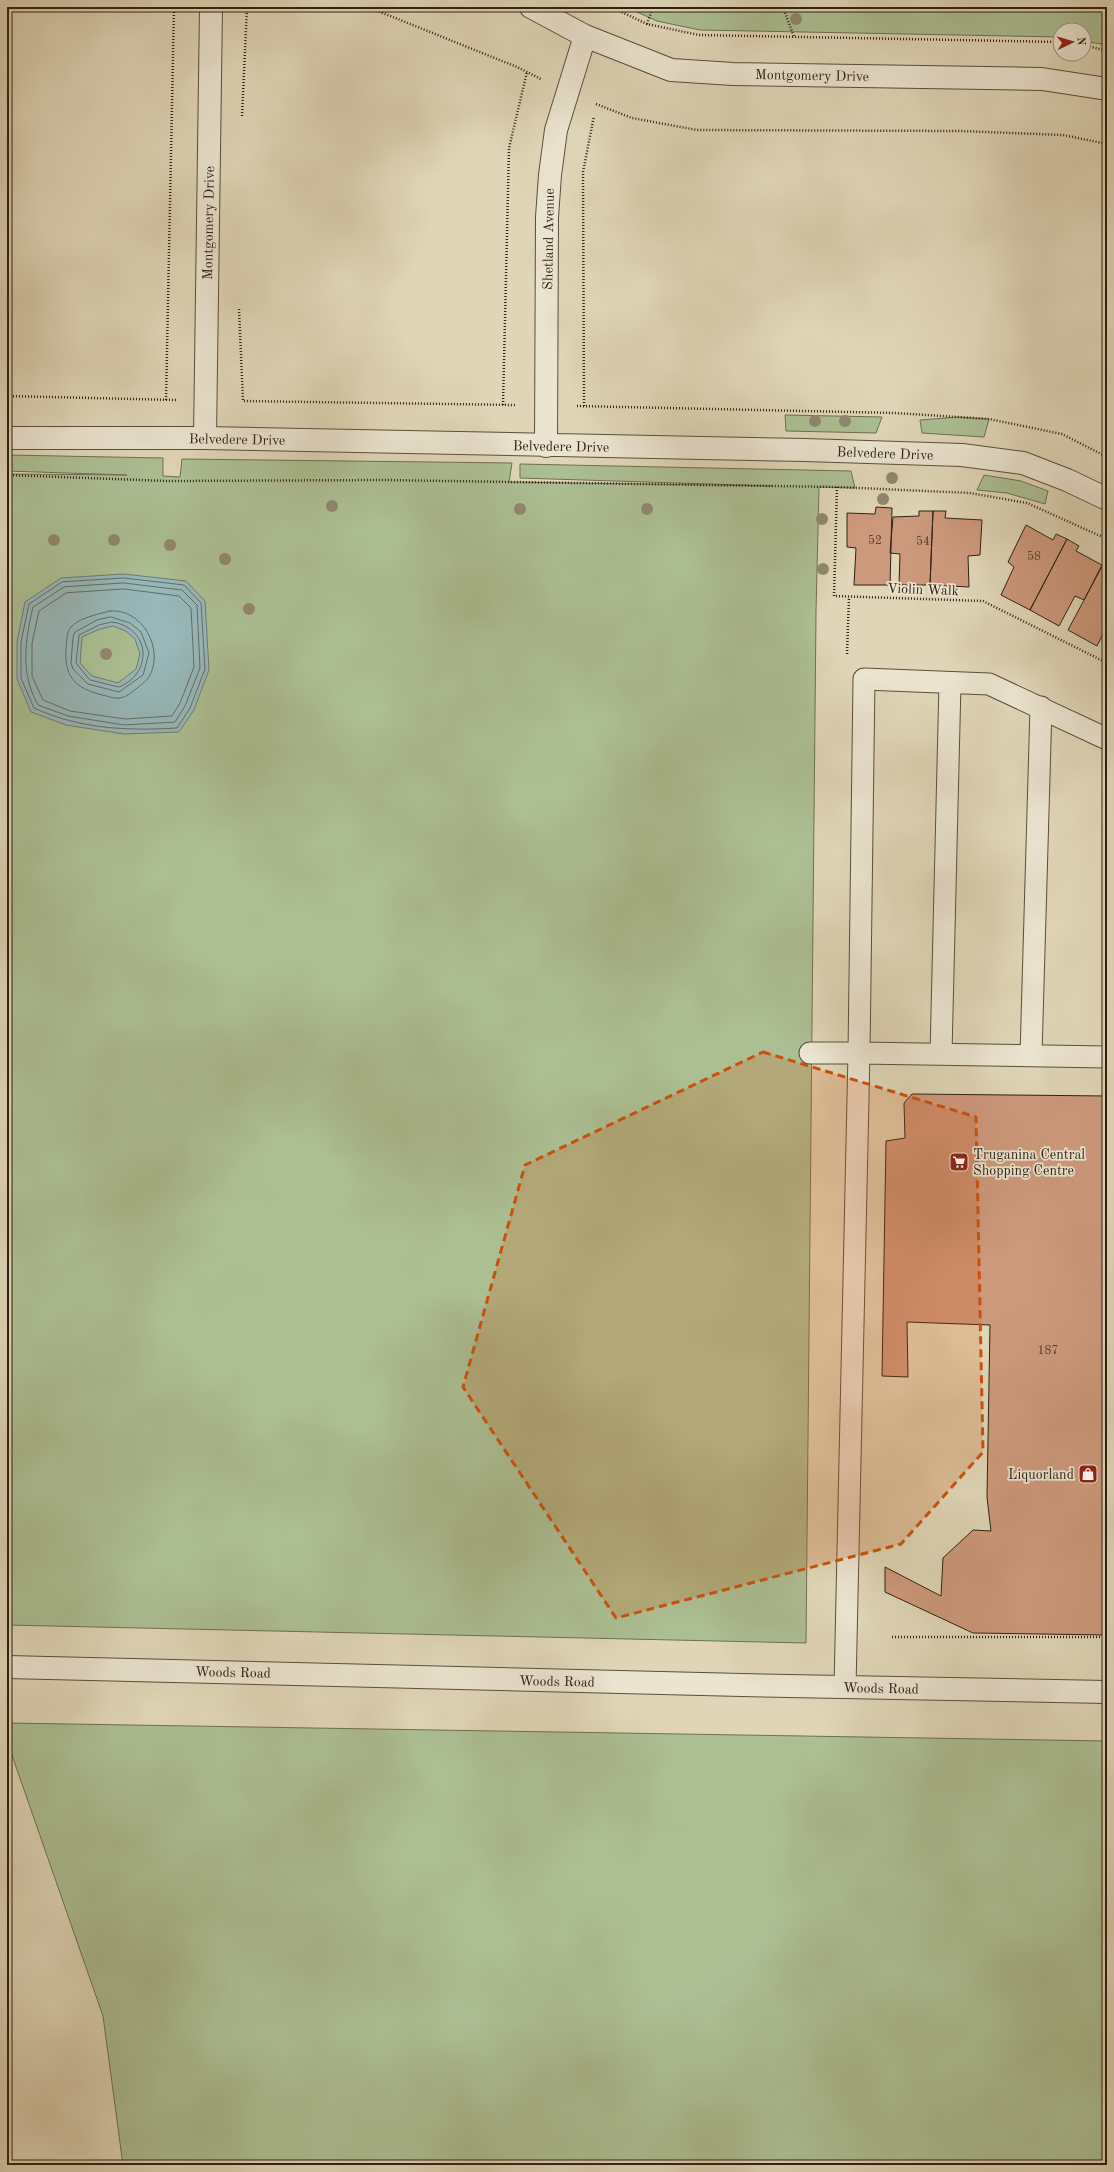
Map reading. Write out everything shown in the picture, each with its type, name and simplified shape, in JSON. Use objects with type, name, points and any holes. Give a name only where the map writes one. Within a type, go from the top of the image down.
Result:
[{"type":"street","name":"Montgomery Drive","points":[[205,438],[211,7]]},
{"type":"street","name":"Montgomery Drive","points":[[531,7],[585,36],[671,70],[732,74],[1042,79],[1107,89]]},
{"type":"street","name":"Shetland Avenue","points":[[546,446],[547,217],[550,174],[556,130],[585,36]]},
{"type":"street","name":"Belvedere Drive","points":[[7,438],[205,438],[962,455],[1023,464],[1067,480],[1107,500]]},
{"type":"street","name":"Woods Road","points":[[7,1666],[1107,1692]]},
{"type":"lane","points":[[845,1687],[859,1053],[864,679],[989,684],[1107,739]]},
{"type":"lane","points":[[941,1054],[950,682]]},
{"type":"lane","points":[[1031,1055],[1041,707]]},
{"type":"lane","points":[[810,1053],[1107,1057]]},
{"type":"path","points":[[166,400],[174,7]]},
{"type":"path","points":[[611,7],[646,24],[699,35],[1052,42]]},
{"type":"path","points":[[646,24],[653,7]]},
{"type":"path","points":[[783,7],[794,37]]},
{"type":"path","points":[[1092,47],[1107,51]]},
{"type":"path","points":[[503,405],[509,148],[527,72]]},
{"type":"path","points":[[584,406],[583,172],[596,104]]},
{"type":"path","points":[[7,396],[243,401]]},
{"type":"path","points":[[7,475],[167,481],[384,480],[837,487],[970,494],[1027,503],[1107,539]]},
{"type":"path","name":"Violin Walk","points":[[837,487],[834,596],[983,601],[1107,663]]},
{"type":"path","points":[[847,655],[849,597]]},
{"type":"path","points":[[892,1637],[1107,1637]]},
{"type":"highlighted area","points":[[763,1052],[976,1117],[983,1452],[901,1544],[616,1618],[463,1387],[525,1165]]},
{"type":"green space","points":[[626,7],[1107,7],[1107,45],[1092,42],[1092,22],[1052,22],[1052,37],[700,30],[657,21]]},
{"type":"green space","points":[[785,415],[882,417],[876,433],[786,431]]},
{"type":"green space","points":[[958,417],[989,419],[984,437],[922,433],[920,420]]},
{"type":"green space","points":[[7,455],[163,458],[163,476],[180,477],[182,459],[512,463],[509,482],[773,486],[520,478],[520,464],[851,471],[855,488],[819,487],[816,612],[806,1643],[7,1625],[7,474],[127,475],[7,471]]},
{"type":"green space","points":[[984,475],[1021,481],[1048,491],[1045,504],[1007,493],[977,490]]},
{"type":"green space","points":[[7,1723],[1107,1741],[1107,2165],[123,2165],[103,2016],[7,1741]]},
{"type":"water","points":[[124,574],[186,581],[205,601],[209,670],[194,710],[179,732],[124,734],[66,725],[31,712],[17,679],[17,642],[25,602],[61,578]],"holes":[[[113,626],[126,631],[135,639],[140,654],[136,669],[118,683],[92,676],[80,663],[82,637],[100,629]]]},
{"type":"building","points":[[876,507],[892,508],[890,585],[854,585],[856,548],[847,547],[847,513],[875,514]]},
{"type":"building","points":[[919,511],[933,511],[930,585],[899,585],[900,554],[890,553],[893,517],[919,516]]},
{"type":"building","points":[[933,511],[946,511],[945,518],[982,520],[980,555],[968,556],[969,587],[930,585]]},
{"type":"building","points":[[1026,525],[1053,540],[1056,534],[1067,539],[1030,610],[1001,595],[1014,567],[1008,562]]},
{"type":"building","points":[[1067,539],[1079,546],[1076,551],[1102,565],[1084,600],[1075,596],[1059,626],[1030,610]]},
{"type":"building","points":[[1106,559],[1107,626],[1097,646],[1068,630]]},
{"type":"building","name":"Truganina Central Shopping Centre","points":[[912,1094],[1107,1096],[1107,1635],[973,1633],[885,1592],[885,1567],[941,1596],[943,1558],[973,1530],[991,1531],[987,1497],[990,1325],[907,1322],[908,1377],[882,1376],[886,1141],[905,1138],[904,1103]]},
{"type":"place","name":"Truganina Central Shopping Centre","points":[[959,1162]]},
{"type":"place","name":"Liquorland","points":[[1088,1474]]}]
